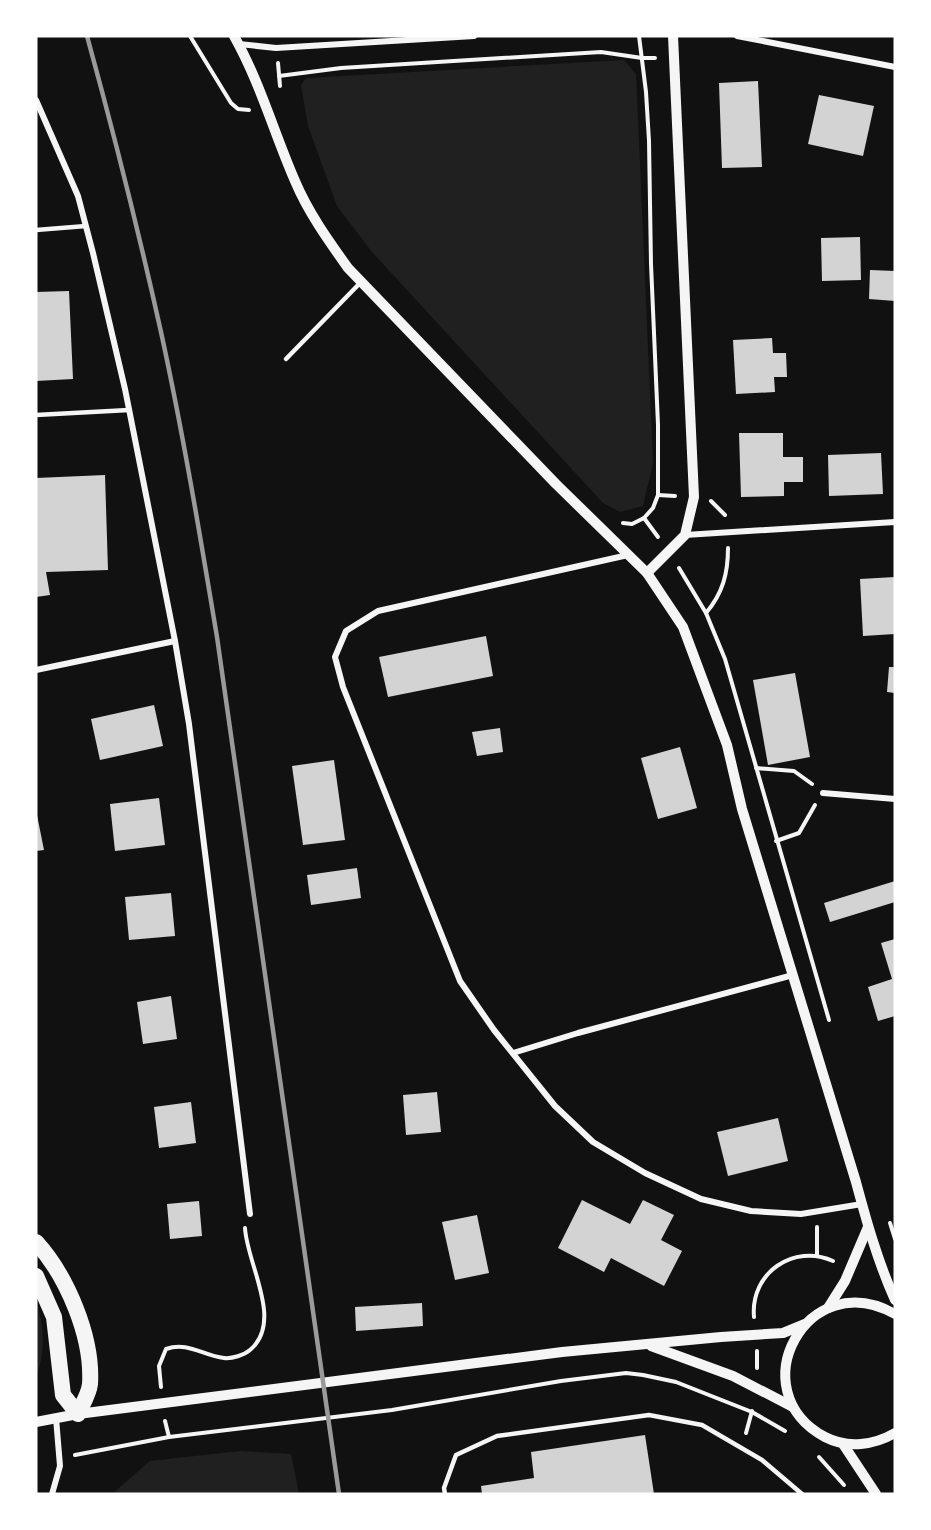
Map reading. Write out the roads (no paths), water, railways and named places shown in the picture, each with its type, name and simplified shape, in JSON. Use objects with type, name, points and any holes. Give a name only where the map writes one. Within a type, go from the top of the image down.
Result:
[{"type":"highway","points":[[36,1242],[58,1271],[82,1329],[89,1359],[90,1386],[78,1414],[63,1395],[54,1317],[36,1276]]},
{"type":"street","points":[[236,39],[276,48],[474,36]]},
{"type":"street","points":[[647,573],[685,535],[694,497],[673,36]]},
{"type":"street","points":[[737,36],[895,67]]},
{"type":"street","points":[[236,39],[267,108],[295,182],[321,232],[348,268],[548,476],[647,573],[683,627],[727,745],[742,809],[881,1270],[895,1300]]},
{"type":"street","points":[[36,100],[69,175],[86,226],[129,410],[175,641],[189,724],[250,1214]]},
{"type":"street","points":[[685,535],[895,522]]},
{"type":"street","points":[[628,555],[378,611],[346,631],[335,657],[343,687],[460,981],[555,1106],[593,1143],[645,1173],[701,1199],[751,1211],[801,1214],[862,1204]]},
{"type":"street","points":[[36,670],[175,641]]},
{"type":"street","points":[[823,792],[895,799]]},
{"type":"street","points":[[513,1053],[578,1033],[793,975]]},
{"type":"street","points":[[828,1308],[844,1281],[868,1227]]},
{"type":"street","points":[[36,1422],[78,1414],[562,1352],[783,1333],[805,1324],[828,1308],[848,1303],[869,1303],[895,1314]]},
{"type":"street","points":[[805,1324],[790,1347],[785,1369],[786,1388],[794,1408],[806,1424],[817,1433],[843,1444],[870,1443],[895,1433]]},
{"type":"street","points":[[648,1345],[733,1376],[794,1408]]},
{"type":"street","points":[[52,1494],[60,1466],[56,1418]]},
{"type":"street","points":[[843,1444],[876,1494]]},
{"type":"lane","points":[[36,230],[86,226]]},
{"type":"lane","points":[[286,359],[361,282]]},
{"type":"lane","points":[[36,415],[129,410]]},
{"type":"lane","points":[[445,1494],[444,1488],[456,1455],[497,1436],[649,1415],[702,1425],[762,1460],[802,1494]]},
{"type":"railway","points":[[87,36],[153,295],[198,522],[217,637],[339,1494]]}]
